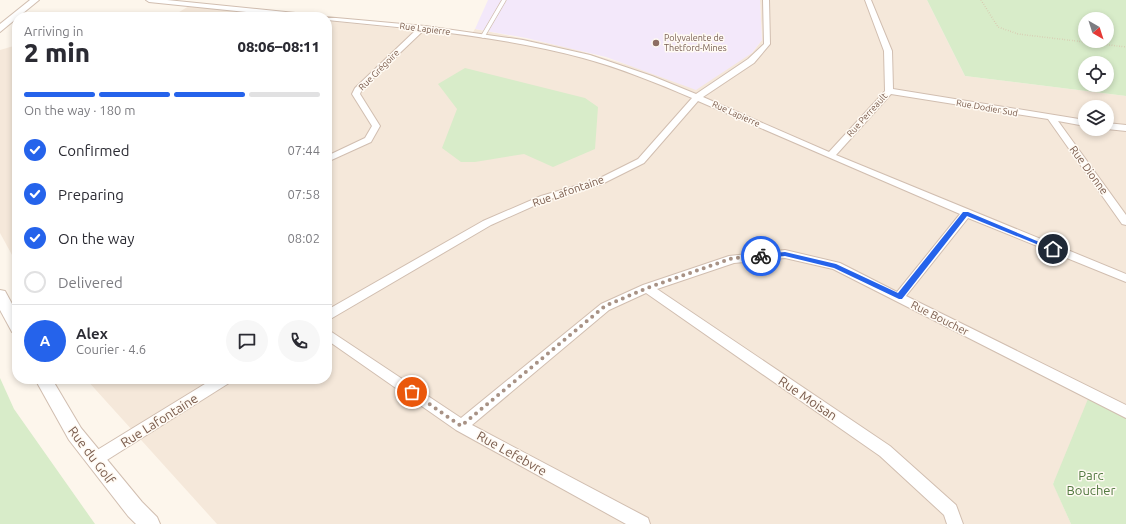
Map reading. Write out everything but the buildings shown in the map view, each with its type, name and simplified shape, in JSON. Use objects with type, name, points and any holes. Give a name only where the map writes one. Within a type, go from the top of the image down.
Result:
[{"type":"street","points":[[18,12],[35,0]]},
{"type":"street","points":[[149,0],[267,12]]},
{"type":"street","name":"Rue Lafontaine","points":[[332,313],[487,223],[544,198],[599,182],[641,161],[698,96],[751,61],[767,44],[766,0]]},
{"type":"street","name":"Rue Perreault","points":[[830,156],[889,92],[888,51],[868,0]]},
{"type":"street","points":[[0,29],[12,17]]},
{"type":"street","name":"Rue Lapierre","points":[[332,19],[422,28],[484,36],[542,46],[586,57],[635,72],[698,96],[830,156],[966,214],[1126,278]]},
{"type":"street","name":"Rue Grégoire","points":[[332,157],[368,140],[376,126],[356,94],[359,88],[422,28]]},
{"type":"street","name":"Rue Dodier Sud","points":[[889,92],[1078,122]]},
{"type":"street","name":"Rue Dionne","points":[[1052,119],[1126,222]]},
{"type":"street","points":[[1114,127],[1126,128]]},
{"type":"street","points":[[899,297],[966,214]]},
{"type":"street","name":"Rue Boucher","points":[[461,426],[605,306],[647,288],[733,258],[785,254],[836,266],[1126,412]]},
{"type":"street","name":"Rue Moisan","points":[[647,288],[885,451],[950,510],[954,524]]},
{"type":"street","points":[[0,295],[12,318]]},
{"type":"street","name":"Rue Lefebvre","points":[[332,337],[461,426],[642,524]]},
{"type":"street","name":"Rue du Golf","points":[[46,384],[75,434],[94,460],[150,524]]},
{"type":"street","name":"Rue Lafontaine","points":[[94,460],[216,384]]},
{"type":"lane","points":[[484,36],[504,0]]},
{"type":"path","points":[[981,0],[998,27],[1018,34],[1126,47]]},
{"type":"shaded area","name":"Polyvalente de Thetford-Mines","points":[[488,0],[760,0],[762,40],[752,53],[696,90],[606,57],[526,38],[475,29]]},
{"type":"shaded area","points":[[760,0],[927,0],[965,76],[1078,90],[1078,92],[1094,92],[1126,96],[1126,412],[1053,483],[1071,524],[217,524],[91,384],[332,384],[332,22],[470,36],[475,29],[567,47],[639,68],[752,53],[762,40]]},
{"type":"shaded area","points":[[189,6],[241,12],[179,12]]},
{"type":"shaded area","points":[[12,46],[12,255],[0,233],[0,50]]},
{"type":"green space","points":[[927,0],[1126,0],[1126,96],[1094,92],[1114,92],[1114,56],[1078,56],[1078,90],[965,76]]},
{"type":"green space","points":[[465,68],[585,98],[598,107],[595,149],[553,167],[524,154],[475,162],[461,162],[442,148],[457,109],[438,84]]},
{"type":"green space","points":[[0,378],[14,409],[95,524],[0,524]]},
{"type":"green space","name":"Parc Boucher","points":[[1090,394],[1126,412],[1126,524],[1071,524],[1053,484]]},
{"type":"way so far","points":[[412,392],[461,426],[605,306],[647,288],[733,258],[761,256]]},
{"type":"place","name":"Polyvalente de Thetford-Mines","points":[[656,43]]},
{"type":"route","points":[[761,256],[785,254],[836,266],[899,297],[966,214],[1053,249]]}]
